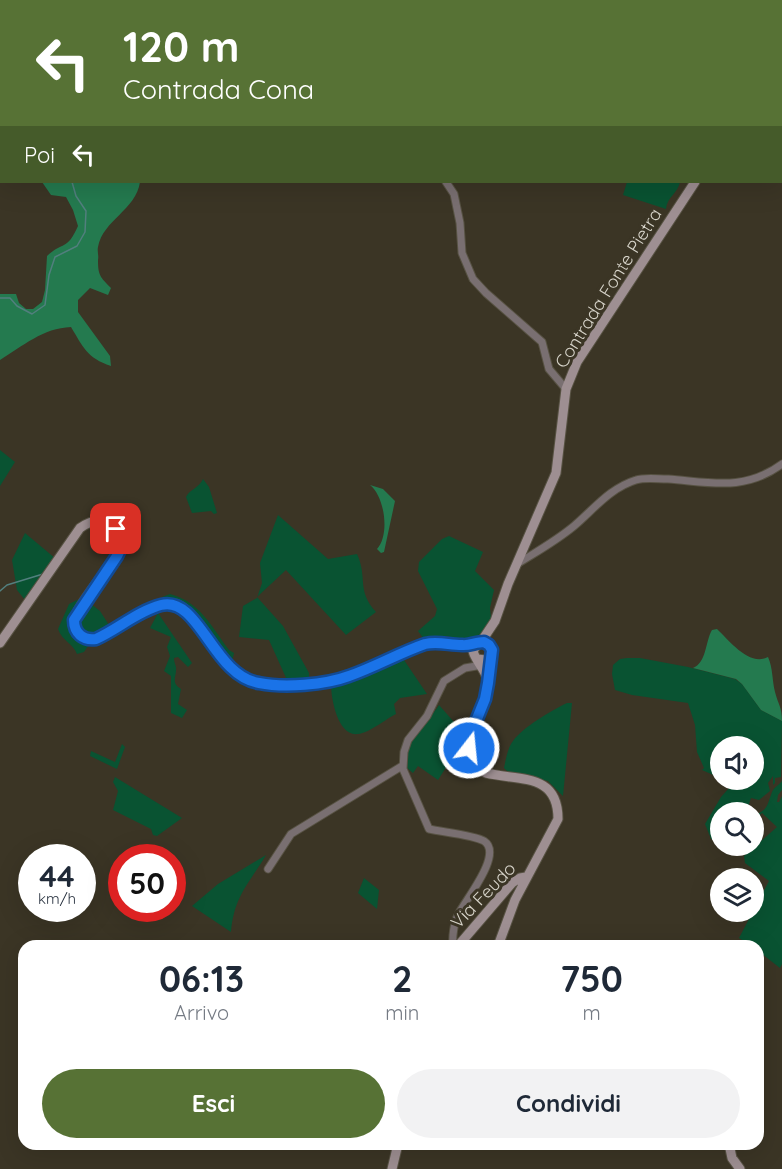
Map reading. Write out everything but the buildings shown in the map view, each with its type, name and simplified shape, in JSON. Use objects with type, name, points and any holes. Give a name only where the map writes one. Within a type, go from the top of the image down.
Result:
[{"type":"main road","name":"Contrada Fonte Pietra","points":[[495,621],[556,473],[566,389],[577,362],[694,183]]},
{"type":"main road","points":[[0,643],[80,528],[88,522],[98,521],[111,524],[116,529],[122,546],[74,620],[77,633],[85,639],[91,640],[101,636],[149,609],[161,605],[177,604],[195,622],[226,664],[238,676],[259,683],[279,685],[334,680],[426,644],[452,644],[465,645],[479,642],[487,643],[491,652],[486,660],[477,659],[452,644]]},
{"type":"main road","points":[[488,683],[474,647],[495,621]]},
{"type":"main road","name":"Via Feudo","points":[[463,940],[512,883],[526,877],[558,819],[558,805],[554,795],[546,786],[486,773],[477,768],[471,760],[470,743],[485,699],[495,621]]},
{"type":"main road","points":[[500,940],[526,877]]},
{"type":"main road","points":[[392,1169],[397,1150]]},
{"type":"main road","points":[[730,1150],[732,1158],[740,1169]]},
{"type":"street","points":[[447,183],[454,194],[461,231],[462,253],[473,279],[542,342],[549,369],[566,389]]},
{"type":"street","points":[[517,564],[572,528],[605,497],[625,484],[639,479],[657,478],[731,484],[759,477],[782,464]]},
{"type":"street","points":[[454,940],[457,916],[489,862],[488,846],[484,841],[476,838],[429,829],[408,785],[402,766],[408,740],[427,716],[444,681],[477,659]]},
{"type":"street","points":[[268,869],[291,834],[402,766]]},
{"type":"green space","points":[[43,183],[140,183],[132,200],[106,229],[98,247],[99,273],[111,288],[108,295],[90,288],[78,300],[78,312],[110,356],[111,366],[91,355],[71,327],[42,334],[0,360],[0,294],[16,294],[19,303],[26,309],[33,309],[42,302],[47,256],[68,243],[78,226],[66,197],[51,195]]},
{"type":"green space","points":[[627,183],[680,183],[668,201],[666,209],[623,195]]},
{"type":"green space","points":[[0,450],[15,462],[0,486]]},
{"type":"green space","points":[[203,479],[209,487],[217,513],[214,514],[211,511],[192,513],[186,497]]},
{"type":"green space","points":[[370,485],[383,489],[395,501],[384,552],[381,553],[377,549],[384,535],[384,516],[379,498]]},
{"type":"green space","points":[[278,515],[328,559],[357,554],[366,597],[376,612],[346,635],[286,570],[257,597],[262,583],[260,563]]},
{"type":"green space","points":[[25,533],[56,559],[25,600],[17,590],[12,560]]},
{"type":"green space","points":[[449,536],[483,552],[475,571],[494,590],[490,608],[491,618],[487,629],[463,642],[448,636],[423,638],[418,631],[435,616],[437,609],[418,571],[419,562],[442,539]]},
{"type":"green space","points":[[98,590],[101,592],[91,604],[100,611],[111,628],[95,636],[84,633],[80,622],[83,611]]},
{"type":"green space","points":[[170,594],[189,603],[204,616],[229,650],[234,653],[232,661],[190,607],[179,600],[162,597]]},
{"type":"green space","points":[[87,595],[76,610],[76,636],[88,646],[84,652],[77,654],[58,629],[69,604]]},
{"type":"green space","points":[[257,597],[283,626],[309,673],[309,679],[287,680],[269,640],[239,637],[243,606]]},
{"type":"green space","points":[[158,613],[192,663],[188,667],[178,657],[174,658],[175,682],[181,689],[178,704],[187,710],[182,718],[171,713],[171,676],[164,671],[170,656],[167,647],[171,637],[150,628]]},
{"type":"green space","points":[[717,629],[747,655],[761,659],[768,657],[782,721],[761,710],[736,679],[693,668],[703,657],[712,630]]},
{"type":"green space","points":[[402,657],[427,694],[400,698],[394,704],[396,714],[367,731],[358,734],[345,730],[334,707],[331,684],[344,682]]},
{"type":"green space","points":[[640,658],[688,667],[735,679],[742,684],[761,710],[782,721],[781,777],[775,778],[773,785],[773,776],[768,783],[770,791],[759,800],[751,798],[750,802],[718,802],[727,790],[764,790],[764,736],[710,736],[710,774],[702,770],[704,768],[697,752],[695,725],[688,703],[632,695],[615,690],[613,665],[620,659]]},
{"type":"green space","points":[[567,703],[572,703],[563,796],[548,781],[508,772],[504,768],[509,747],[523,730]]},
{"type":"green space","points":[[439,705],[468,738],[466,755],[452,758],[438,780],[418,766],[413,773],[406,767],[412,740]]},
{"type":"green space","points":[[122,744],[125,747],[117,769],[90,756],[91,751],[115,762]]},
{"type":"green space","points":[[115,777],[182,818],[157,836],[153,835],[151,829],[113,810],[118,791],[113,782]]},
{"type":"green space","points":[[782,781],[782,790],[777,802],[782,796],[782,964],[780,968],[764,956],[764,940],[739,938],[747,922],[764,922],[764,890],[769,881],[764,877],[764,868],[752,868],[745,863],[744,856],[764,856],[764,838],[777,827],[764,815],[764,809],[773,790]]},
{"type":"green space","points":[[710,816],[710,836],[705,824]]},
{"type":"green space","points":[[266,855],[239,899],[231,932],[192,906],[218,884]]},
{"type":"green space","points":[[364,878],[379,890],[377,909],[358,893]]},
{"type":"waterway","points":[[0,298],[10,298],[17,306],[32,314],[45,305],[49,275],[55,257],[77,246],[85,232],[86,211],[76,196],[72,183]]},
{"type":"waterway","points":[[0,591],[7,585],[43,574]]},
{"type":"route","points":[[116,529],[122,546],[74,620],[74,627],[81,637],[96,639],[149,609],[171,603],[177,604],[195,622],[226,664],[238,676],[259,683],[279,685],[311,683],[349,676],[426,644],[465,645],[484,642],[492,650],[488,683],[485,699],[472,731],[469,748]]}]
